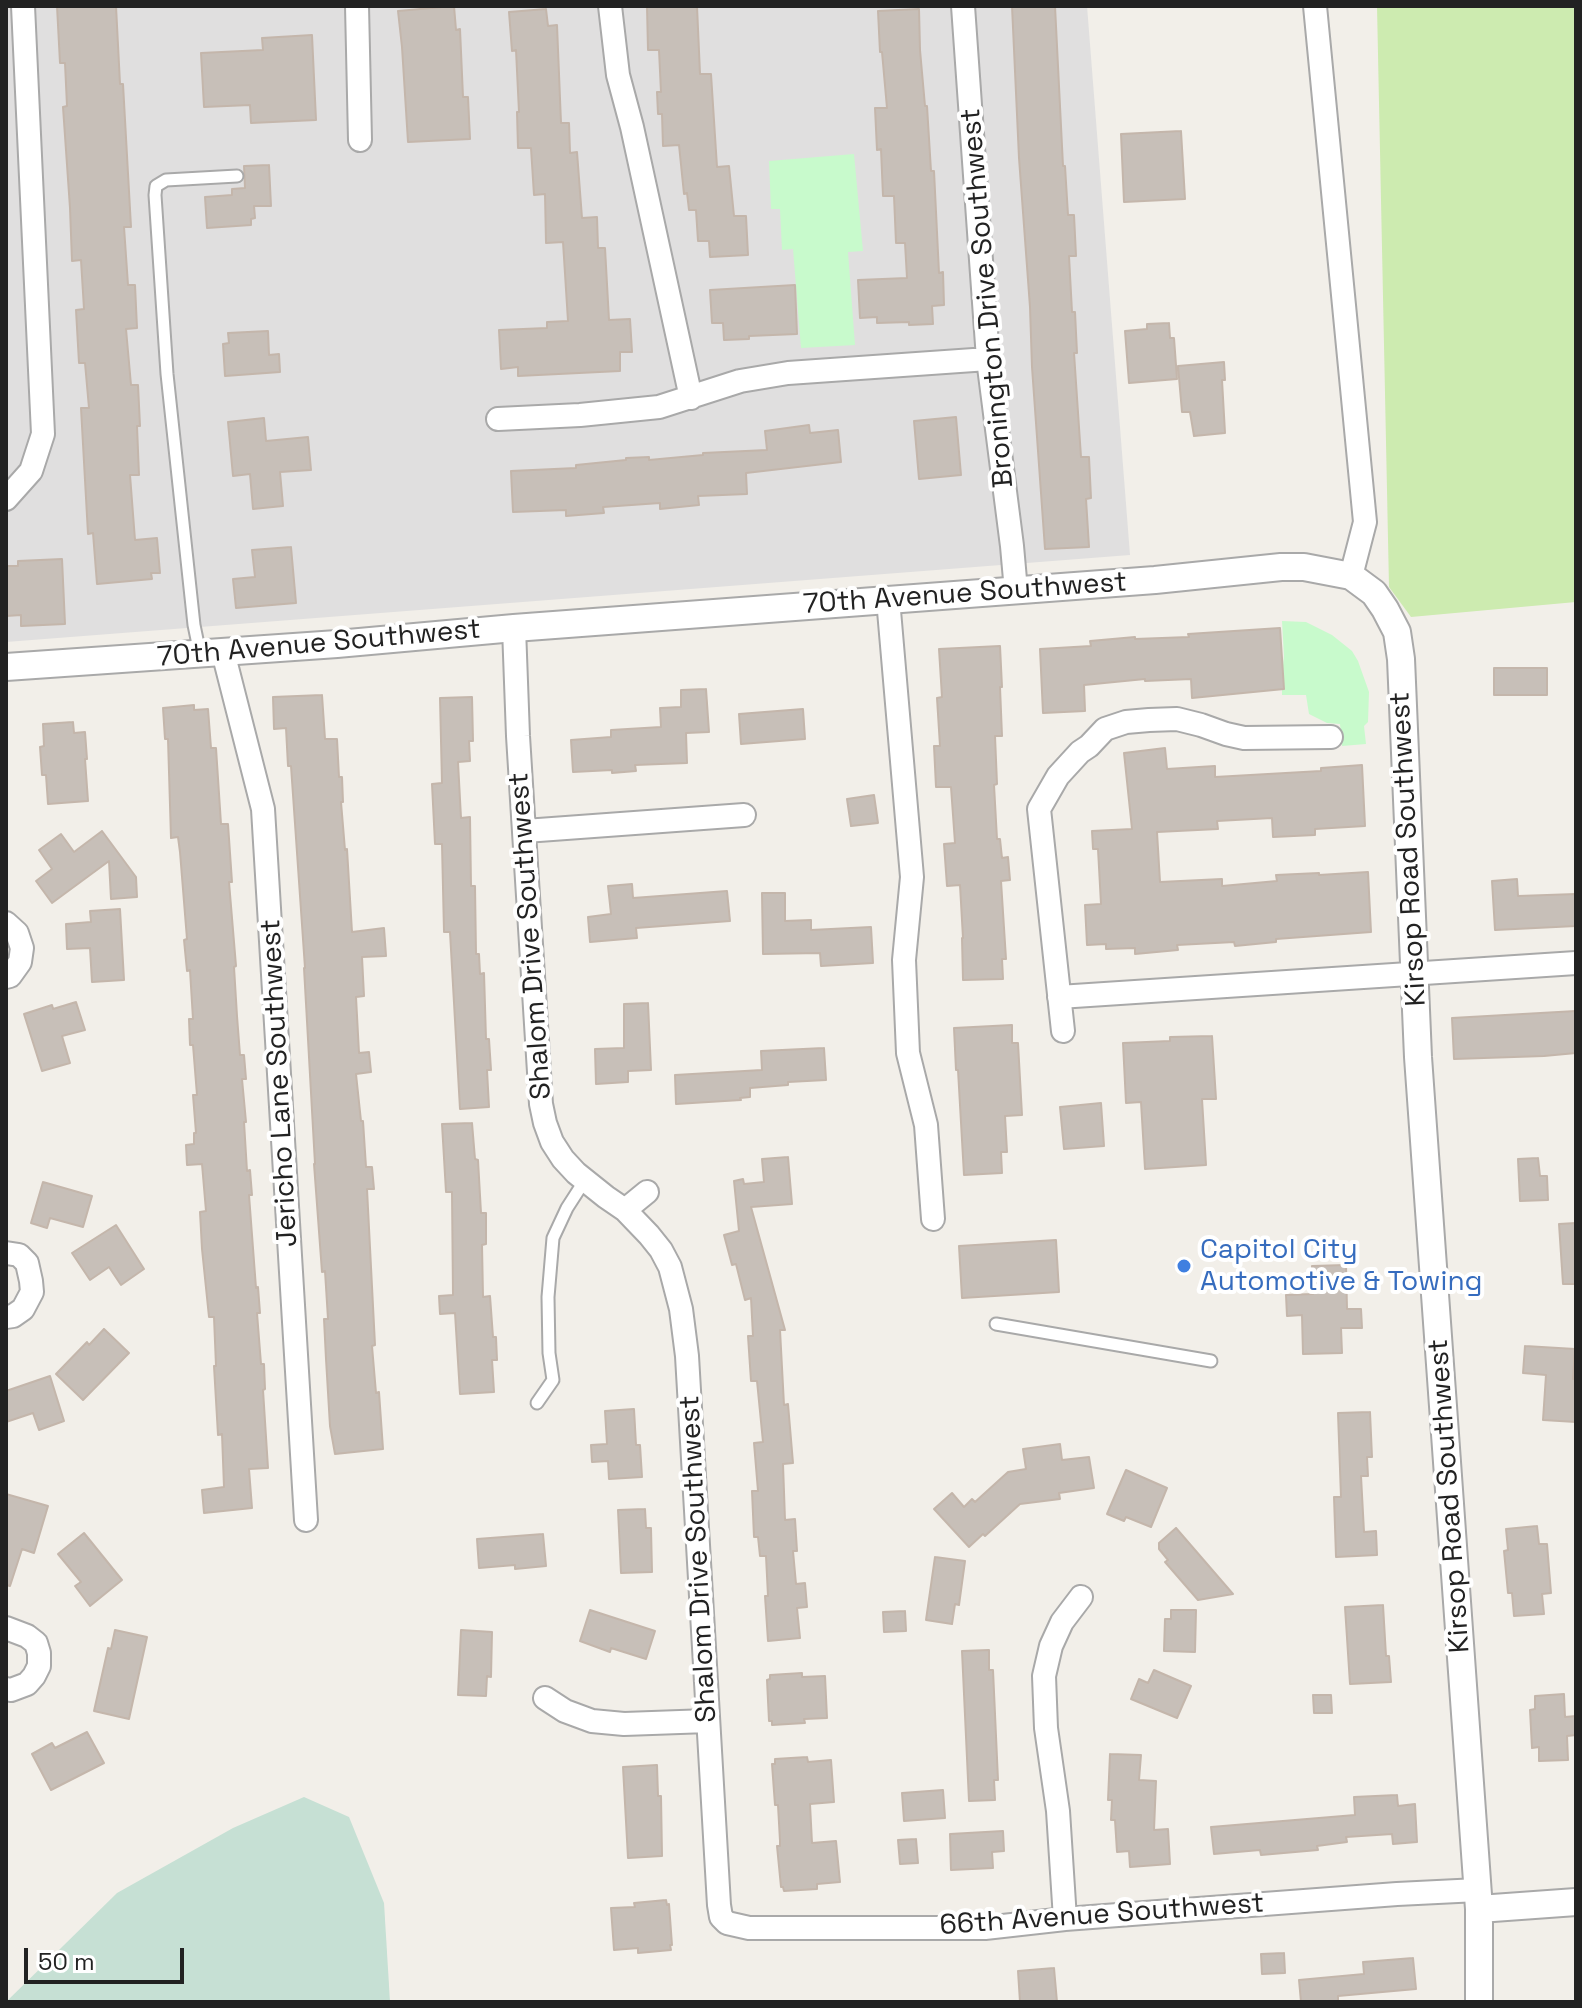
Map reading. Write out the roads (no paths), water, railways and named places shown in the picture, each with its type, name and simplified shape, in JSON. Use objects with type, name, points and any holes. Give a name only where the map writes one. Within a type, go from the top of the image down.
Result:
[{"type":"street","points":[[6,499],[31,471],[43,434],[16,40],[23,6]]},
{"type":"street","points":[[357,6],[360,140]]},
{"type":"street","points":[[610,6],[618,75],[639,155],[691,398]]},
{"type":"street","name":"Bronington Drive Southwest","points":[[963,6],[988,359],[1016,591]]},
{"type":"street","points":[[1315,6],[1365,522],[1351,576]]},
{"type":"street","points":[[498,419],[659,407],[740,381],[788,373],[988,359]]},
{"type":"street","name":"70th Avenue Southwest","points":[[6,667],[1016,591],[1281,567],[1304,567],[1351,576]]},
{"type":"street","name":"Kirsop Road Southwest","points":[[1351,576],[1374,593],[1385,609],[1397,632],[1401,659],[1418,1057],[1478,1900],[1479,2002]]},
{"type":"street","points":[[888,599],[912,877],[904,960],[908,1053],[926,1125],[933,1219]]},
{"type":"street","name":"Shalom Drive Southwest","points":[[514,628],[541,1104],[545,1123],[563,1159],[625,1210],[661,1250],[670,1267],[681,1309],[687,1356],[719,1905],[721,1917],[727,1923]]},
{"type":"street","name":"Jericho Lane Southwest","points":[[212,653],[263,809],[306,1520]]},
{"type":"street","points":[[1063,1031],[1039,809],[1058,776],[1105,729],[1126,722],[1177,719],[1244,738],[1331,737]]},
{"type":"street","points":[[525,831],[744,815]]},
{"type":"street","points":[[6,923],[17,933],[22,948],[20,962],[6,977]]},
{"type":"street","points":[[1059,997],[1576,963]]},
{"type":"street","points":[[625,1210],[647,1192]]},
{"type":"street","points":[[6,1253],[19,1255],[27,1263],[32,1292],[23,1309],[6,1317]]},
{"type":"street","points":[[1065,1919],[1058,1811],[1046,1728],[1044,1676],[1051,1646],[1062,1622],[1081,1597]]},
{"type":"street","points":[[6,1628],[27,1636],[36,1643],[39,1653],[39,1666],[27,1684],[6,1689]]},
{"type":"street","points":[[545,1698],[565,1711],[592,1721],[624,1724],[708,1721]]},
{"type":"street","name":"66th Avenue Southwest","points":[[727,1923],[763,1928],[971,1928],[1397,1894],[1576,1902]]},
{"type":"lane","points":[[212,653],[194,625],[167,374],[155,195],[156,186],[166,180],[237,176]]},
{"type":"lane","points":[[537,1403],[553,1380],[548,1297],[553,1238],[585,1180]]},
{"type":"lane","points":[[996,1324],[1211,1361]]},
{"type":"place","name":"Capitol City Automotive & Towing","points":[[1184,1266]]}]
